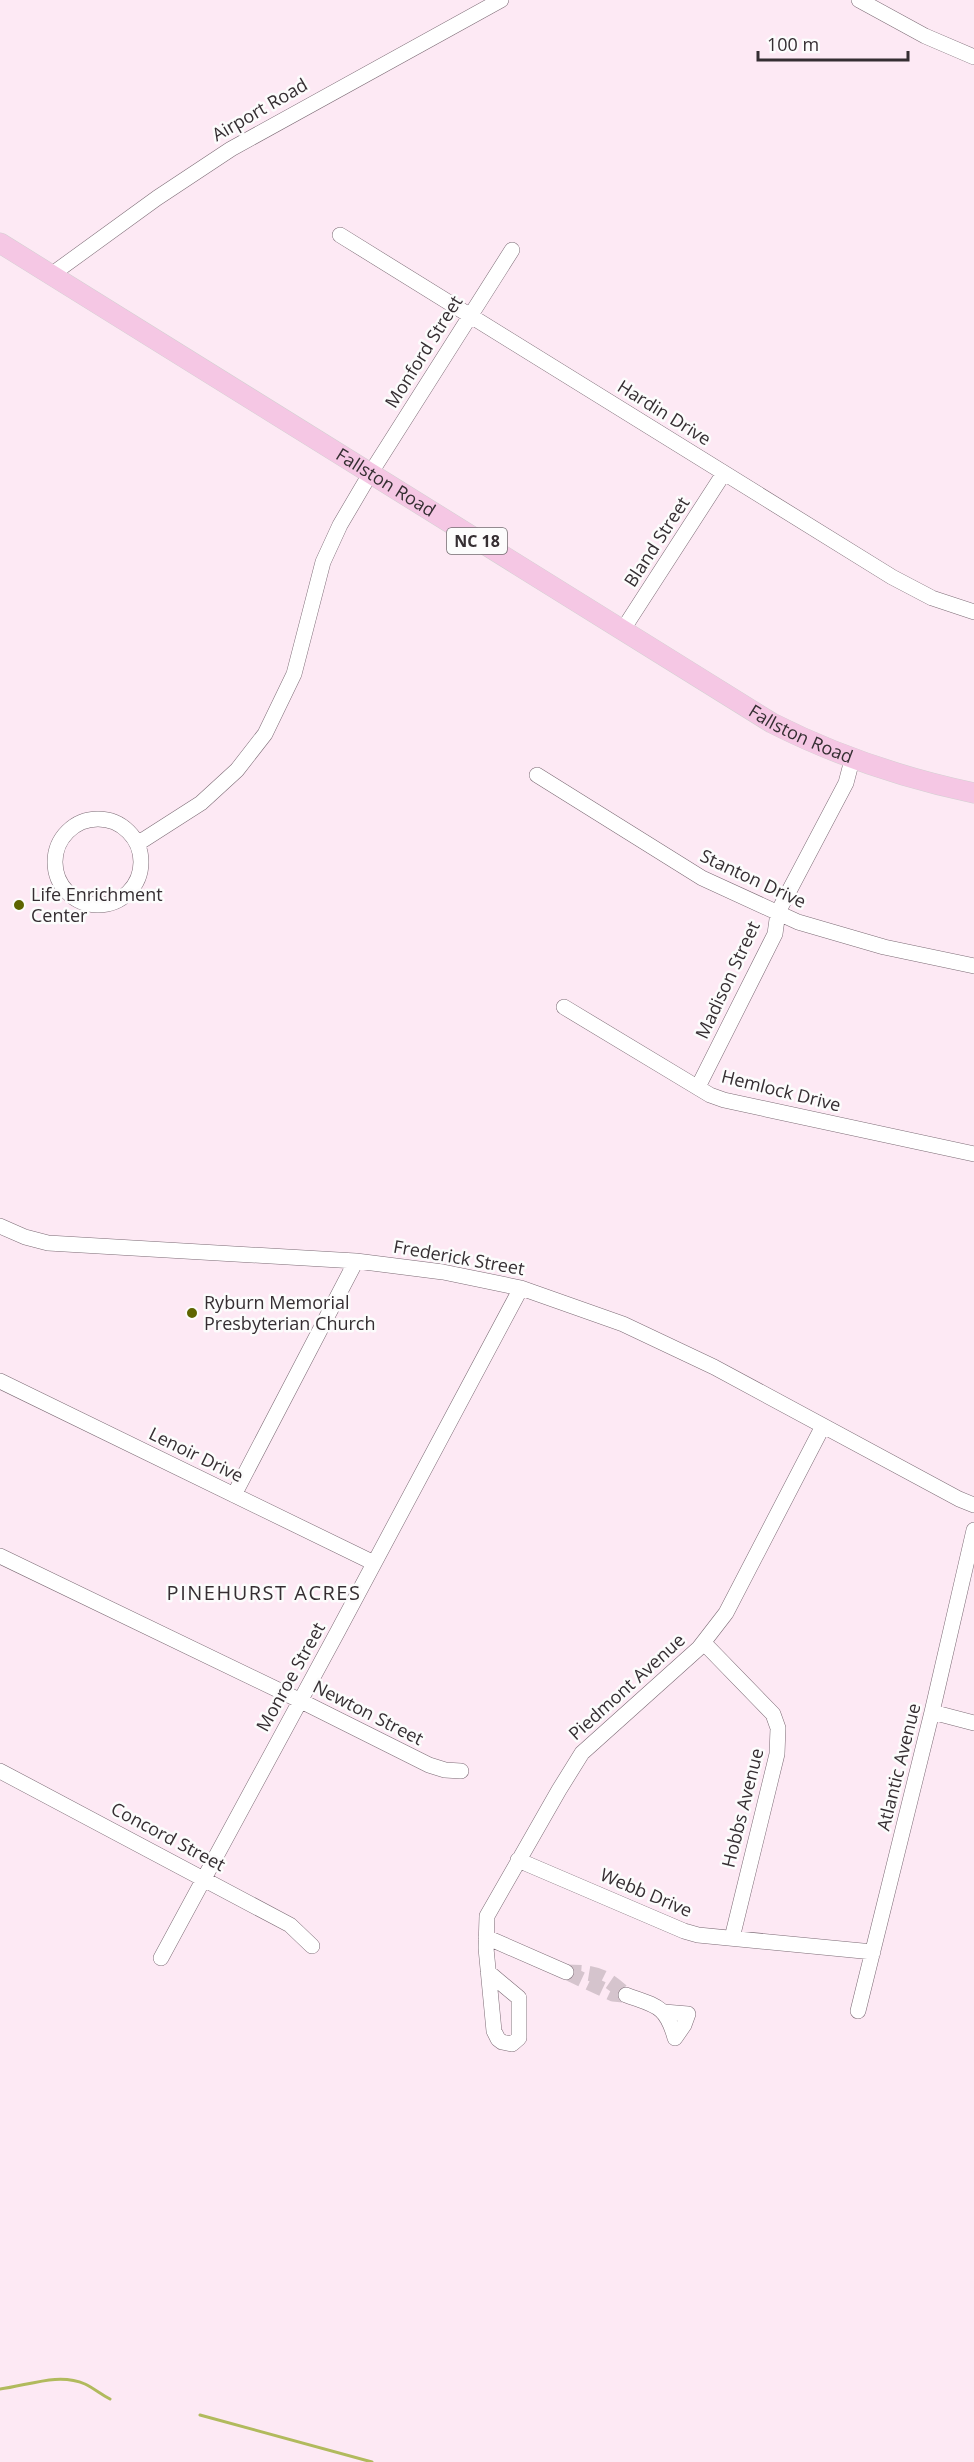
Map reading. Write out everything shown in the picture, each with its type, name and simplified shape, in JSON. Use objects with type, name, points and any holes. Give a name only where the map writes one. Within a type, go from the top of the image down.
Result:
[{"type":"main road","name":"Fallston Road","points":[[0,243],[772,723],[852,760],[903,776],[974,793]]},
{"type":"street","name":"Airport Road","points":[[51,275],[157,198],[231,149],[501,0]]},
{"type":"street","points":[[859,0],[925,36],[974,57]]},
{"type":"street","name":"Hardin Drive","points":[[340,235],[892,578],[932,598],[974,612]]},
{"type":"street","name":"Monford Street","points":[[137,844],[201,803],[237,770],[265,734],[294,674],[323,562],[340,525],[512,250]]},
{"type":"street","name":"Bland Street","points":[[622,631],[724,473]]},
{"type":"street","name":"Madison Street","points":[[698,1087],[774,934],[778,912],[846,783],[852,760]]},
{"type":"street","name":"Stanton Drive","points":[[537,775],[702,878],[798,922],[884,946],[974,966]]},
{"type":"street","points":[[91,819],[105,819],[129,832],[137,844],[141,858],[140,872],[130,891],[112,903],[99,905],[84,903],[62,886],[56,873],[55,859],[58,845],[66,833],[77,824],[91,819]]},
{"type":"street","name":"Hemlock Drive","points":[[564,1007],[698,1087],[724,1100],[974,1154]]},
{"type":"street","name":"Frederick Street","points":[[0,1226],[25,1237],[48,1242],[356,1261],[443,1272],[521,1288],[552,1297],[633,1328],[714,1367],[974,1505]]},
{"type":"street","points":[[234,1495],[356,1261]]},
{"type":"street","name":"Monroe Street","points":[[160,1958],[301,1701],[521,1288]]},
{"type":"street","name":"Lenoir Drive","points":[[0,1381],[375,1563]]},
{"type":"street","name":"Piedmont Avenue","points":[[489,1979],[487,1916],[582,1753],[704,1643],[726,1613],[823,1426]]},
{"type":"street","name":"Atlantic Avenue","points":[[858,2012],[974,1530]]},
{"type":"street","name":"Newton Street","points":[[0,1556],[429,1765],[445,1770],[461,1771]]},
{"type":"street","name":"Hobbs Avenue","points":[[704,1643],[769,1708],[776,1721],[778,1735],[777,1754],[732,1938]]},
{"type":"street","points":[[932,1712],[974,1723]]},
{"type":"street","name":"Concord Street","points":[[0,1771],[204,1877],[290,1925],[312,1946]]},
{"type":"street","name":"Webb Drive","points":[[518,1860],[684,1931],[873,1952]]},
{"type":"street","points":[[486,1937],[566,1972]]},
{"type":"street","points":[[626,1995],[664,2012]]},
{"type":"waterway","points":[[0,2389],[64,2379],[85,2384],[110,2399]]},
{"type":"waterway","points":[[200,2415],[372,2462]]},
{"type":"tunnel","points":[[566,1972],[599,1976],[626,1995]]},
{"type":"tunnel","points":[[568,1973],[613,1994],[623,1995]]},
{"type":"place","name":"Life Enrichment Center","points":[[19,905]]},
{"type":"place","name":"Ryburn Memorial Presbyterian Church","points":[[192,1313]]},
{"type":"district","name":"PINEHURST ACRES","points":[[264,1593]]}]
